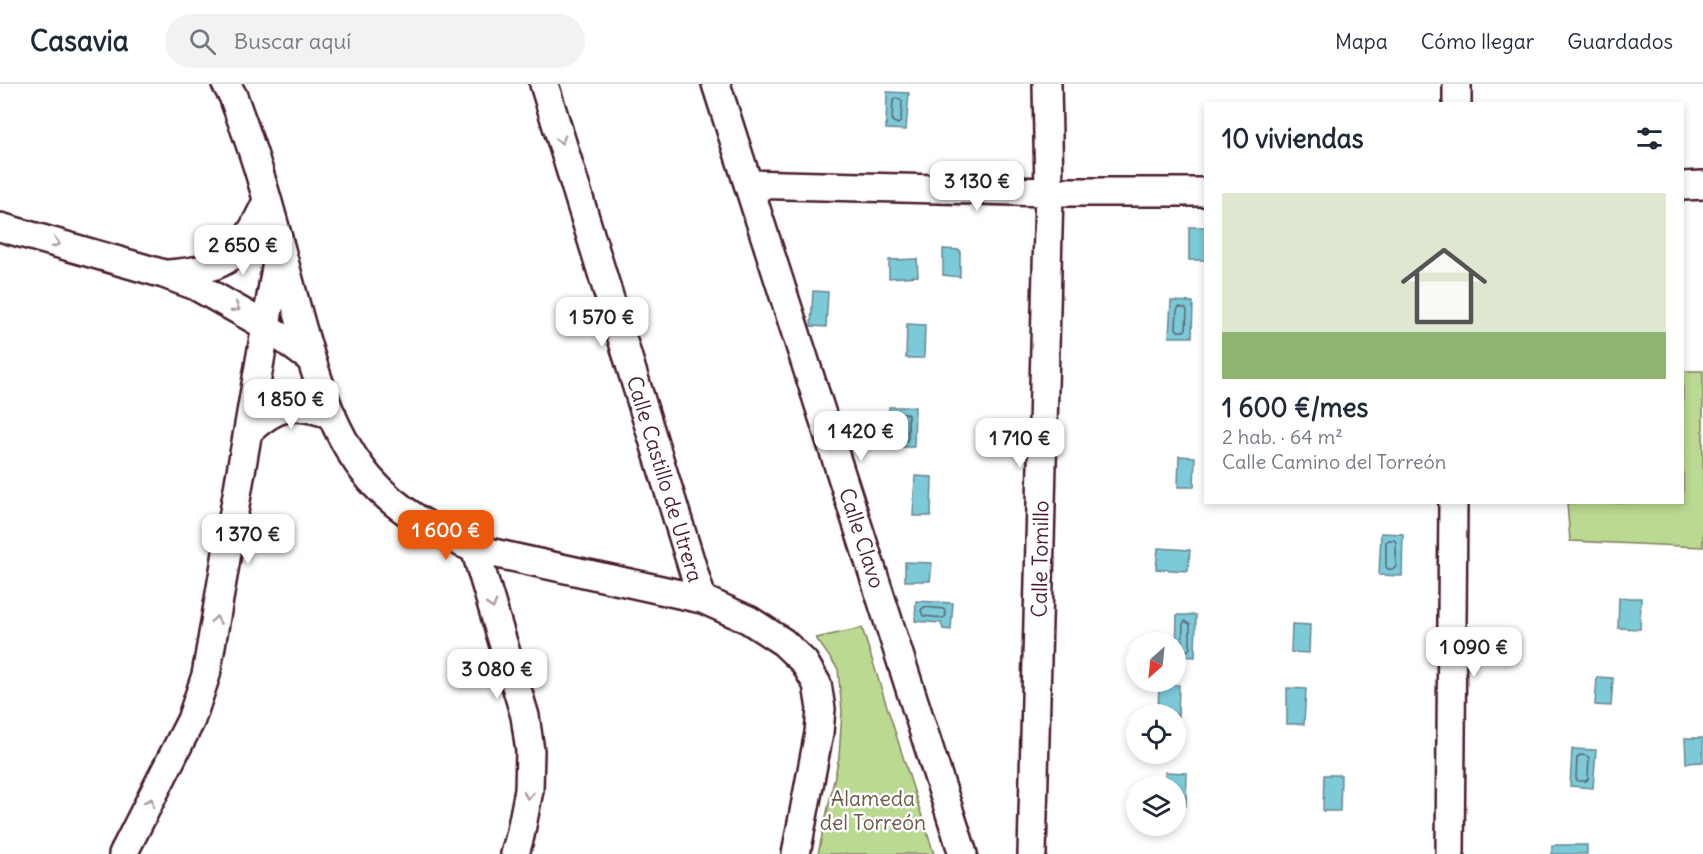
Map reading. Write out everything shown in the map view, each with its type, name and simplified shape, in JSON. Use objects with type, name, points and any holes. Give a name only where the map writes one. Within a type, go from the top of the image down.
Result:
[{"type":"street","points":[[226,84],[233,96],[267,201],[311,359],[347,448],[370,480],[402,510],[444,536],[475,549],[702,599],[749,620],[783,642],[804,662],[817,684],[821,710],[819,733],[796,854]]},
{"type":"street","name":"Calle Castillo de Utrera","points":[[544,84],[702,599]]},
{"type":"street","name":"Calle Clavo","points":[[716,84],[963,854]]},
{"type":"street","name":"Calle Tomillo","points":[[1032,854],[1049,192],[1047,84]]},
{"type":"street","points":[[1457,84],[1457,102]]},
{"type":"street","points":[[748,184],[1049,192],[1204,192]]},
{"type":"street","points":[[1684,186],[1703,185]]},
{"type":"street","points":[[164,274],[209,268],[236,254],[247,242],[267,201]]},
{"type":"street","points":[[0,226],[164,274],[196,286],[266,326],[311,359]]},
{"type":"street","points":[[123,854],[191,720],[199,699],[210,653],[279,246]]},
{"type":"street","points":[[248,432],[265,416],[290,407],[320,410],[332,415]]},
{"type":"street","points":[[1450,854],[1453,504]]},
{"type":"street","points":[[475,549],[525,716],[530,751],[529,790],[515,854]]},
{"type":"green space","points":[[1684,371],[1703,371],[1703,547],[1570,541],[1567,504],[1684,504]]},
{"type":"green space","name":"Alameda del Torreón","points":[[862,628],[934,854],[818,854],[839,757],[842,711],[838,669],[816,638]]},
{"type":"water","points":[[887,92],[909,93],[906,130],[886,129]]},
{"type":"water","points":[[1189,227],[1204,227],[1204,260],[1189,260]]},
{"type":"water","points":[[943,249],[960,250],[960,277],[943,275]]},
{"type":"water","points":[[917,259],[918,276],[889,278],[889,260]]},
{"type":"water","points":[[813,291],[828,292],[826,327],[811,326]]},
{"type":"water","points":[[1171,301],[1193,302],[1192,337],[1169,337]]},
{"type":"water","points":[[907,324],[925,325],[924,358],[906,358]]},
{"type":"water","points":[[889,407],[915,407],[914,447],[889,447]]},
{"type":"water","points":[[1179,456],[1195,457],[1194,487],[1178,487]]},
{"type":"water","points":[[915,476],[932,477],[931,516],[913,516]]},
{"type":"water","points":[[1381,533],[1403,534],[1402,576],[1379,575]]},
{"type":"water","points":[[1158,548],[1190,550],[1188,571],[1156,569]]},
{"type":"water","points":[[905,562],[932,563],[930,581],[905,581]]},
{"type":"water","points":[[1619,598],[1641,598],[1640,629],[1618,628]]},
{"type":"water","points":[[916,601],[953,603],[951,630],[943,629],[941,623],[915,621]]},
{"type":"water","points":[[1177,615],[1196,615],[1195,657],[1186,657],[1186,632],[1177,632]]},
{"type":"water","points":[[1292,624],[1310,625],[1309,653],[1291,652]]},
{"type":"water","points":[[1597,677],[1613,678],[1611,706],[1595,705]]},
{"type":"water","points":[[1287,688],[1306,689],[1304,724],[1287,724]]},
{"type":"water","points":[[1159,692],[1179,692],[1178,704],[1158,704]]},
{"type":"water","points":[[1685,738],[1703,738],[1703,762],[1686,763]]},
{"type":"water","points":[[1572,749],[1596,750],[1593,788],[1570,786]]},
{"type":"water","points":[[1165,772],[1187,773],[1186,806],[1186,776],[1165,776]]},
{"type":"water","points":[[1324,775],[1341,775],[1340,811],[1323,811]]},
{"type":"water","points":[[1552,845],[1587,845],[1587,854],[1552,854]]}]
